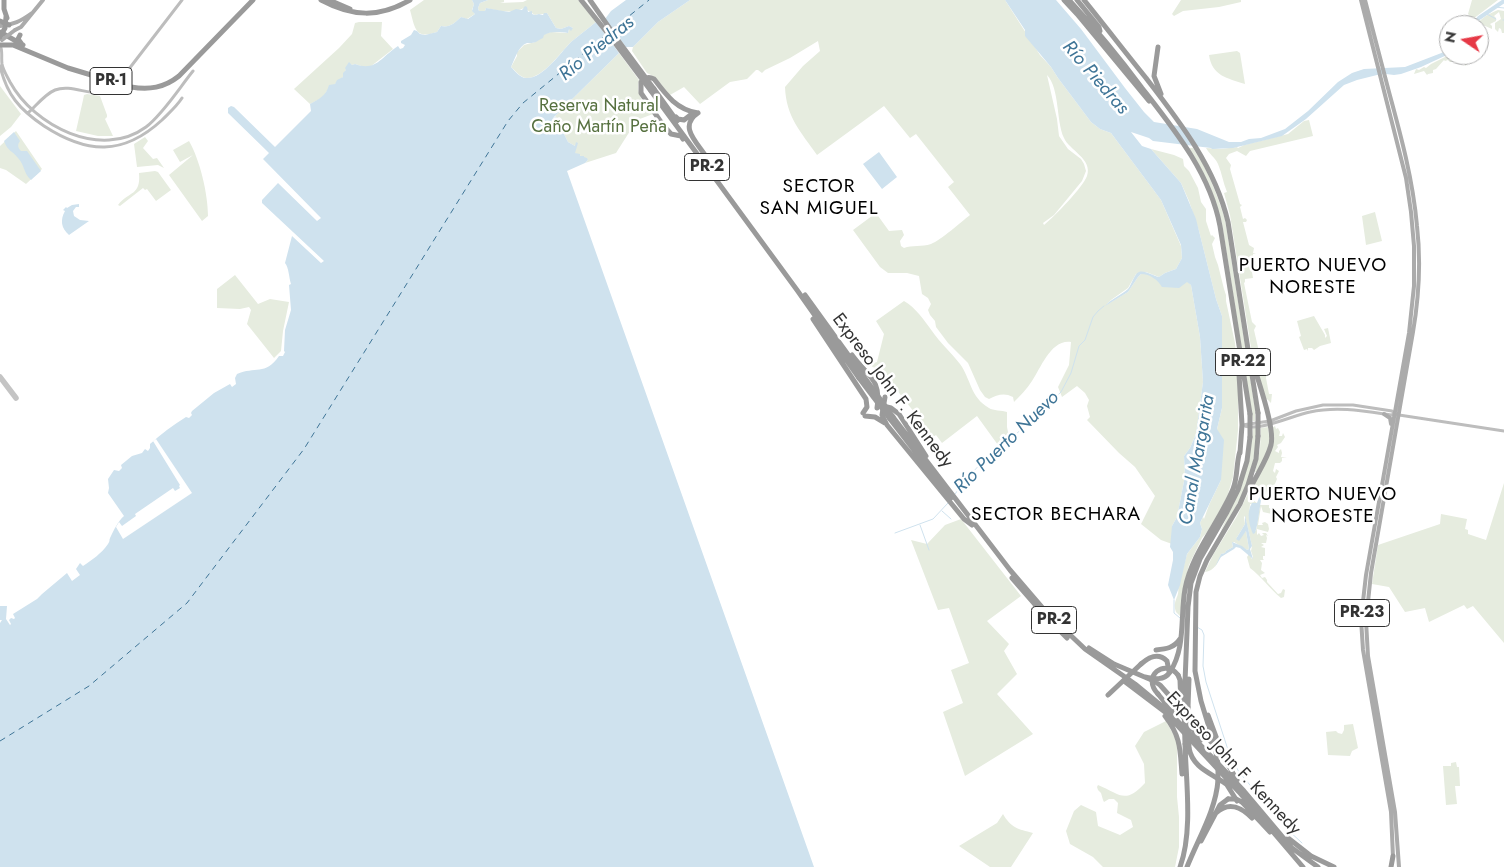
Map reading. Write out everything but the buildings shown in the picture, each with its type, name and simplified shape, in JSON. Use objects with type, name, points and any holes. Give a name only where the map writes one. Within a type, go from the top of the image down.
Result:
[{"type":"highway","points":[[1,43],[6,16],[4,0]]},
{"type":"highway","name":"PR-1","points":[[0,32],[47,56],[74,67],[135,85],[157,85],[170,80],[180,72],[249,0]]},
{"type":"highway","points":[[243,15],[254,0]]},
{"type":"highway","name":"PR-1","points":[[1,43],[20,47],[68,68],[131,87],[155,88],[179,76],[254,0]]},
{"type":"highway","points":[[321,0],[347,11],[370,14],[390,10],[410,0]]},
{"type":"highway","points":[[329,0],[345,7],[365,11],[384,8],[404,0]]},
{"type":"highway","name":"Expreso John F. Kennedy","points":[[581,0],[670,111],[812,304],[892,418],[1010,574],[1062,633],[1156,704],[1239,792],[1303,867]]},
{"type":"highway","name":"Expreso John F. Kennedy","points":[[590,0],[696,153],[861,374]]},
{"type":"highway","points":[[1064,0],[1148,101],[1158,109]]},
{"type":"highway","name":"PR-22","points":[[1071,0],[1169,122],[1206,182],[1216,208],[1220,226],[1250,414],[1250,437],[1245,470],[1238,490],[1228,512],[1205,549],[1195,570],[1185,614]]},
{"type":"highway","points":[[1077,0],[1099,27],[1102,37]]},
{"type":"highway","name":"PR-22","points":[[1084,0],[1181,125],[1198,150],[1213,178],[1224,205],[1228,222],[1258,413],[1258,436],[1254,471],[1245,494],[1210,554],[1196,592],[1195,671],[1218,764],[1218,780],[1215,799],[1187,867]]},
{"type":"highway","points":[[0,21],[9,25]]},
{"type":"highway","points":[[20,35],[18,37],[19,40],[24,45]]},
{"type":"highway","points":[[1158,47],[1154,76],[1162,100]]},
{"type":"highway","points":[[696,112],[685,109],[671,101],[654,79],[648,77],[641,82],[641,93],[663,125],[673,135],[681,136],[692,152],[696,153]]},
{"type":"highway","points":[[685,109],[687,118]]},
{"type":"highway","points":[[670,111],[678,120],[684,120],[696,112]]},
{"type":"highway","points":[[696,112],[691,120],[689,131],[711,166]]},
{"type":"highway","points":[[673,135],[677,132],[675,124]]},
{"type":"highway","points":[[797,290],[798,296],[866,399],[867,404],[864,415],[875,417],[887,425]]},
{"type":"highway","points":[[1228,512],[1238,478],[1242,425],[1238,359],[1233,325],[1234,310]]},
{"type":"highway","points":[[1233,515],[1241,506],[1270,447],[1272,435],[1246,332]]},
{"type":"highway","points":[[1231,494],[1239,427],[1238,359]]},
{"type":"highway","points":[[845,366],[858,383],[868,382],[868,378],[861,374]]},
{"type":"highway","points":[[861,374],[870,374],[876,383],[882,415],[887,425],[948,493]]},
{"type":"highway","points":[[861,392],[890,407],[899,414],[947,483],[948,493]]},
{"type":"highway","points":[[896,436],[886,417],[891,412],[901,418]]},
{"type":"highway","points":[[1240,451],[1236,478],[1231,494],[1192,567],[1185,591],[1184,730],[1187,746],[1192,758],[1200,768],[1225,782],[1285,846]]},
{"type":"highway","name":"Expreso John F. Kennedy","points":[[954,502],[1032,597],[1075,641],[1160,703],[1244,791],[1292,848],[1318,867]]},
{"type":"highway","points":[[1010,574],[1021,594],[1044,620]]},
{"type":"highway","points":[[1146,677],[1162,678],[1169,674],[1185,630]]},
{"type":"highway","points":[[1176,659],[1173,651],[1161,652],[1156,650],[1175,645],[1185,630]]},
{"type":"highway","points":[[1075,641],[1114,664],[1146,677],[1162,687],[1210,754]]},
{"type":"highway","points":[[1098,650],[1127,670]]},
{"type":"highway","points":[[1108,695],[1147,658],[1153,656],[1165,659],[1169,668],[1168,673],[1162,678]]},
{"type":"highway","points":[[1175,718],[1174,713],[1154,690],[1153,677],[1161,669],[1174,670],[1178,674],[1185,707],[1187,818],[1185,843],[1180,867]]},
{"type":"highway","points":[[1201,700],[1224,758],[1244,791]]},
{"type":"highway","points":[[1156,704],[1174,728],[1178,739],[1187,818]]},
{"type":"highway","points":[[1183,718],[1206,736],[1214,747]]},
{"type":"highway","points":[[1214,815],[1226,807],[1238,807],[1263,829],[1236,800],[1225,782]]},
{"type":"highway","points":[[1194,850],[1201,841],[1220,805],[1228,799],[1236,799],[1242,802],[1285,846]]},
{"type":"highway","points":[[1271,823],[1311,856],[1334,867]]},
{"type":"highway","points":[[1392,867],[1393,856]]},
{"type":"highway","points":[[1326,864],[1340,867]]},
{"type":"main road","points":[[42,0],[21,27],[1,43],[2,64],[8,79],[20,97],[53,124],[82,137],[103,140],[128,137],[153,121],[193,71]]},
{"type":"main road","points":[[28,113],[57,89],[110,92],[182,0]]},
{"type":"main road","name":"PR-23","points":[[1361,0],[1380,66]]},
{"type":"main road","name":"PR-23","points":[[1365,0],[1382,76],[1404,147],[1411,180],[1419,256],[1415,323],[1397,414],[1371,573],[1366,621],[1369,665],[1395,812],[1398,867]]},
{"type":"main road","points":[[0,26],[9,25],[21,20],[36,8]]},
{"type":"main road","points":[[0,67],[2,78],[8,91],[28,113],[54,132],[80,143],[102,147],[130,142],[152,130],[179,104],[182,98]]},
{"type":"main road","points":[[1270,423],[1296,411],[1329,405],[1366,407],[1392,411],[1397,414]]},
{"type":"main road","points":[[1242,425],[1246,427],[1270,423],[1308,412],[1328,409],[1352,409],[1392,415],[1397,414],[1504,432]]},
{"type":"main road","points":[[1384,414],[1390,418],[1392,431]]},
{"type":"main road","name":"PR-23","points":[[1393,856],[1391,812],[1363,650],[1361,627],[1363,595],[1392,431],[1397,414]]},
{"type":"green space","points":[[424,0],[472,0],[474,4],[472,10],[475,14],[467,19],[461,17],[449,26],[441,26],[437,32],[430,34],[420,33],[415,27],[410,10]]},
{"type":"green space","points":[[488,0],[504,0],[504,2],[500,3],[523,2],[527,0],[578,0],[596,22],[571,42],[545,70],[533,77],[525,78],[520,76],[511,67],[517,52],[524,45],[535,42],[544,34],[551,32],[568,33],[569,29],[573,28],[569,26],[561,29],[556,28],[547,13],[535,15],[524,8],[500,11],[486,8],[485,11],[479,11],[480,3]]},
{"type":"green space","points":[[690,0],[1005,0],[1040,55],[1091,122],[1100,129],[1111,133],[1161,200],[1181,246],[1182,258],[1176,269],[1159,277],[1146,272],[1136,274],[1128,288],[1106,305],[1128,292],[1141,274],[1147,274],[1159,280],[1187,281],[1191,285],[1200,337],[1203,382],[1196,434],[1184,456],[1185,476],[1177,517],[1172,526],[1172,544],[1161,540],[1141,524],[1155,496],[1135,467],[1087,420],[1090,417],[1087,406],[1089,400],[1085,393],[1077,386],[1062,397],[1058,387],[1069,365],[1071,342],[1064,342],[1052,350],[1030,384],[1014,402],[1013,397],[1004,394],[989,399],[985,397],[968,363],[948,343],[936,327],[935,321],[928,310],[931,304],[928,298],[922,294],[919,276],[907,273],[888,273],[880,267],[853,230],[876,213],[889,231],[902,230],[904,235],[900,241],[901,246],[904,248],[931,244],[970,215],[948,187],[954,182],[916,134],[910,138],[884,106],[817,155],[791,116],[785,87],[803,66],[820,51],[818,41],[762,73],[756,70],[747,79],[730,82],[700,104],[684,87],[670,95],[655,77],[647,73],[632,51],[633,47],[658,22]],"holes":[[[1047,75],[1051,81],[1064,138],[1084,160],[1088,170],[1087,176],[1080,187],[1061,209],[1044,225],[1043,223],[1054,215],[1082,181],[1086,171],[1081,159],[1068,149],[1059,136]]]},
{"type":"green space","points":[[1181,0],[1241,0],[1241,2],[1219,7],[1183,11],[1174,16],[1172,14]]},
{"type":"green space","points":[[1472,0],[1498,0],[1478,15],[1468,14]]},
{"type":"green space","points":[[1498,10],[1504,11],[1504,33],[1499,28],[1498,32],[1495,29],[1495,23],[1501,19],[1499,12],[1494,16],[1496,21],[1490,24],[1492,29],[1489,28],[1488,15]]},
{"type":"green space","points":[[382,22],[381,36],[393,49],[370,67],[349,63],[343,77],[322,98],[310,104],[294,89],[339,48],[352,34],[355,23]]},
{"type":"green space","points":[[1237,51],[1240,53],[1245,84],[1226,78],[1217,72],[1213,68],[1209,55]]},
{"type":"green space","name":"Reserva Natural Caño Martín Peña","points":[[619,53],[639,80],[639,94],[653,114],[637,120],[616,153],[585,163],[588,160],[575,153],[575,146],[568,142],[564,134],[566,131],[555,116]]},
{"type":"green space","points":[[1439,60],[1440,65],[1433,70],[1433,73],[1427,75],[1424,71],[1414,74],[1416,69],[1426,68]]},
{"type":"green space","points":[[0,86],[21,114],[11,127],[0,136]]},
{"type":"green space","points":[[84,95],[100,96],[107,115],[105,119],[113,136],[98,136],[76,131]]},
{"type":"green space","points":[[1309,120],[1313,136],[1250,151],[1246,156],[1237,151],[1229,154],[1226,158],[1231,165],[1230,169],[1240,204],[1242,205],[1240,207],[1243,219],[1247,220],[1243,222],[1249,245],[1254,248],[1253,253],[1256,253],[1253,254],[1253,257],[1256,262],[1257,271],[1252,272],[1253,278],[1245,279],[1244,283],[1252,322],[1256,326],[1254,330],[1260,356],[1263,360],[1265,373],[1267,373],[1269,394],[1272,394],[1271,403],[1267,399],[1265,400],[1253,360],[1230,215],[1224,193],[1227,192],[1218,164],[1206,148],[1238,148],[1288,134],[1304,121]]},
{"type":"green space","points":[[16,131],[42,169],[26,184],[0,168],[0,146]]},
{"type":"green space","points":[[145,137],[148,141],[143,148],[153,159],[157,158],[164,168],[158,165],[137,167],[134,144]]},
{"type":"green space","points":[[189,141],[200,167],[207,198],[208,216],[202,221],[169,175],[193,155],[180,162],[173,150]]},
{"type":"green space","points":[[1189,148],[1193,148],[1208,174],[1225,219],[1255,409],[1255,421],[1253,421],[1222,223],[1209,185]]},
{"type":"green space","points":[[1151,149],[1183,159],[1184,166],[1189,171],[1198,188],[1201,202],[1206,209],[1206,221],[1211,236],[1215,238],[1212,244],[1226,295],[1235,343],[1238,373],[1238,430],[1233,477],[1222,507],[1202,538],[1189,565],[1183,589],[1180,616],[1176,612],[1175,604],[1187,554],[1200,537],[1202,529],[1200,523],[1203,517],[1204,519],[1221,480],[1217,429],[1222,408],[1222,316],[1189,201],[1181,183]]},
{"type":"green space","points":[[158,172],[171,190],[156,201],[147,189],[143,188],[120,206],[118,205],[136,190],[139,173]]},
{"type":"green space","points":[[1375,212],[1382,241],[1366,245],[1362,216]]},
{"type":"green space","points":[[235,275],[258,304],[270,299],[289,302],[281,351],[274,358],[247,324],[251,310],[249,307],[240,309],[217,308],[217,289]]},
{"type":"green space","points":[[904,301],[920,314],[938,340],[960,364],[978,399],[991,409],[1007,412],[1009,437],[1004,438],[1000,444],[998,445],[977,416],[942,443],[936,435],[925,443],[916,428],[914,412],[889,380],[868,364],[866,361],[871,364],[877,362],[884,334],[876,321]]},
{"type":"green space","points":[[1314,316],[1325,338],[1327,336],[1324,329],[1328,328],[1331,343],[1314,350],[1308,348],[1308,351],[1307,349],[1304,350],[1299,337],[1301,336],[1297,321]]},
{"type":"green space","points":[[1275,426],[1280,432],[1279,436],[1282,436],[1283,433],[1285,437],[1277,445],[1278,447],[1275,451],[1279,453],[1281,449],[1281,457],[1287,458],[1282,458],[1280,463],[1275,463],[1273,471],[1275,473],[1276,469],[1279,471],[1274,486],[1276,489],[1276,492],[1274,492],[1275,488],[1270,488],[1266,494],[1271,493],[1272,496],[1253,490],[1250,498],[1257,503],[1250,504],[1249,516],[1251,525],[1256,531],[1260,505],[1269,505],[1269,508],[1272,509],[1272,514],[1263,512],[1261,506],[1258,525],[1263,525],[1262,523],[1265,522],[1268,524],[1269,529],[1268,532],[1257,529],[1257,535],[1259,533],[1261,536],[1264,535],[1262,533],[1266,533],[1268,536],[1266,535],[1266,543],[1261,543],[1264,545],[1261,547],[1265,548],[1265,556],[1263,556],[1264,560],[1260,560],[1262,563],[1261,570],[1265,573],[1260,575],[1262,578],[1265,577],[1278,594],[1283,589],[1285,590],[1284,597],[1281,598],[1250,568],[1247,557],[1249,554],[1252,559],[1253,557],[1252,546],[1245,516],[1245,524],[1236,539],[1246,531],[1249,549],[1247,550],[1234,542],[1232,543],[1233,547],[1221,554],[1213,568],[1205,572],[1237,516],[1271,447],[1272,428]]},
{"type":"green space","points":[[1268,427],[1270,446],[1257,472],[1255,472],[1260,449],[1261,428]]},
{"type":"green space","points":[[1253,428],[1256,428],[1256,442],[1247,483],[1235,508],[1220,532],[1241,487],[1249,460]]},
{"type":"green space","points":[[1504,483],[1504,643],[1473,606],[1467,609],[1464,605],[1429,622],[1425,608],[1405,612],[1389,587],[1372,584],[1378,545],[1440,524],[1441,514],[1467,519],[1465,529],[1468,530],[1468,534],[1486,540]]},
{"type":"green space","points":[[961,519],[1021,596],[987,621],[1009,644],[1004,651],[1017,674],[997,694],[1033,734],[965,776],[943,712],[963,703],[951,670],[969,663],[949,608],[938,610],[911,540],[927,544],[945,525]]},
{"type":"green space","points":[[1166,721],[1177,744],[1179,847],[1175,867],[1103,867],[1093,857],[1070,844],[1066,831],[1074,811],[1081,805],[1096,812],[1098,826],[1120,835],[1133,827],[1131,820],[1117,813],[1118,803],[1114,799],[1104,802],[1097,787],[1098,785],[1122,796],[1127,796],[1138,790],[1145,783],[1144,764],[1135,746],[1144,732]]},
{"type":"green space","points":[[1353,724],[1358,748],[1352,751],[1350,756],[1328,755],[1326,732],[1336,731],[1342,734],[1344,725]]},
{"type":"green space","points":[[1456,762],[1457,767],[1459,767],[1460,786],[1455,786],[1457,804],[1446,805],[1443,766],[1451,766],[1451,763]]},
{"type":"green space","points":[[1003,814],[1015,827],[1033,833],[1011,867],[990,867],[959,846],[997,823]]},
{"type":"water","points":[[472,0],[488,0],[480,3],[479,11],[485,11],[486,8],[509,12],[516,9],[522,10],[525,6],[528,12],[532,11],[532,14],[535,15],[547,13],[556,28],[561,29],[569,26],[573,28],[571,31],[569,29],[568,33],[556,32],[544,35],[543,38],[536,42],[527,43],[521,47],[511,67],[524,78],[532,77],[545,70],[571,42],[596,22],[619,53],[553,118],[556,117],[567,131],[564,134],[568,142],[575,146],[576,142],[578,143],[575,153],[584,156],[588,160],[567,171],[814,867],[0,867],[0,623],[2,620],[0,620],[0,606],[7,606],[6,619],[10,625],[9,620],[15,618],[13,614],[37,599],[67,573],[72,581],[80,575],[76,569],[80,563],[83,566],[103,550],[116,526],[124,516],[108,493],[108,479],[114,470],[119,471],[122,468],[121,465],[132,456],[142,453],[145,449],[148,451],[150,444],[154,440],[181,420],[186,417],[189,418],[192,415],[192,411],[214,393],[230,384],[232,387],[236,384],[235,378],[237,374],[264,368],[274,362],[279,356],[283,356],[285,352],[285,330],[291,310],[289,285],[291,284],[285,263],[292,236],[321,263],[324,261],[262,203],[262,200],[278,183],[317,221],[321,218],[263,159],[269,153],[228,113],[228,108],[234,107],[275,147],[311,111],[310,104],[324,95],[329,85],[335,84],[337,80],[343,77],[349,62],[352,65],[373,65],[398,46],[400,49],[403,48],[405,45],[401,41],[411,35],[414,30],[425,35],[437,32],[441,26],[452,24],[461,17],[468,19],[475,14],[472,11],[474,4]]},
{"type":"water","points":[[626,0],[690,0],[658,22],[633,47],[626,47],[605,19],[611,11]]},
{"type":"water","name":"Canal Margarita","points":[[1005,0],[1056,0],[1081,29],[1144,112],[1154,122],[1197,129],[1229,142],[1261,138],[1285,129],[1308,111],[1338,82],[1352,73],[1364,69],[1405,67],[1439,54],[1439,59],[1401,74],[1377,75],[1344,85],[1306,119],[1282,136],[1233,148],[1212,149],[1153,141],[1131,132],[1142,146],[1151,149],[1181,183],[1196,219],[1222,316],[1222,408],[1217,429],[1224,440],[1221,480],[1200,523],[1202,529],[1200,537],[1187,554],[1180,585],[1174,600],[1168,585],[1173,560],[1173,552],[1170,547],[1172,526],[1177,517],[1185,476],[1184,456],[1196,434],[1203,382],[1200,337],[1191,285],[1187,282],[1179,288],[1162,287],[1153,278],[1141,274],[1128,292],[1105,306],[1128,289],[1139,272],[1146,272],[1159,277],[1176,269],[1182,258],[1181,245],[1161,200],[1111,133],[1100,129],[1091,122],[1051,67],[1025,36],[1025,30]]},
{"type":"water","points":[[14,132],[20,141],[19,149],[27,151],[41,171],[31,180],[16,155],[4,141]]},
{"type":"water","points":[[879,152],[897,177],[882,189],[863,164]]},
{"type":"water","points":[[79,204],[79,207],[76,207],[73,211],[74,216],[80,220],[89,221],[69,235],[64,230],[62,224],[65,211],[63,210],[66,207]]},
{"type":"water","points":[[1260,495],[1262,496],[1257,524],[1253,534],[1249,523],[1249,510],[1252,503],[1257,503]]},
{"type":"water","points":[[1245,515],[1253,559],[1236,547],[1221,557],[1215,567],[1221,554],[1233,547],[1232,542],[1247,550],[1249,549],[1246,531],[1239,541],[1236,539],[1245,524]]},
{"type":"pier","points":[[156,439],[192,493],[123,539],[116,527],[119,522],[122,526],[136,516],[135,514],[173,488],[175,491],[180,488],[153,441]]},
{"type":"waterway","name":"Río Piedras","points":[[1483,15],[1504,1]]},
{"type":"waterway","name":"Río Piedras","points":[[1495,7],[1504,8]]},
{"type":"waterway","points":[[1485,13],[1496,19]]},
{"type":"waterway","name":"Río Puerto Nuevo","points":[[955,494],[974,470],[1061,392],[1071,373],[1079,346],[1085,340],[1093,317],[1104,306]]},
{"type":"waterway","name":"Río Puerto Nuevo","points":[[895,533],[933,519],[948,503]]},
{"type":"waterway","points":[[942,511],[951,519]]},
{"type":"waterway","points":[[920,525],[929,550]]},
{"type":"waterway","points":[[1174,600],[1174,613],[1180,618]]},
{"type":"waterway","points":[[1197,627],[1202,630],[1204,635],[1203,666],[1206,682],[1230,756],[1239,772],[1287,829],[1302,843]]},
{"type":"ferry route","points":[[613,29],[649,0]]},
{"type":"ferry route","points":[[0,741],[89,686],[187,603],[304,449],[508,121],[523,103],[606,35]]},
{"type":"taxiway","points":[[0,377],[16,398]]},
{"type":"district","name":"SECTOR SAN MIGUEL","points":[[819,198]]},
{"type":"district","name":"PUERTO NUEVO NORESTE","points":[[1313,277]]},
{"type":"district","name":"PUERTO NUEVO NOROESTE","points":[[1323,506]]},
{"type":"district","name":"SECTOR BECHARA","points":[[1056,515]]}]
